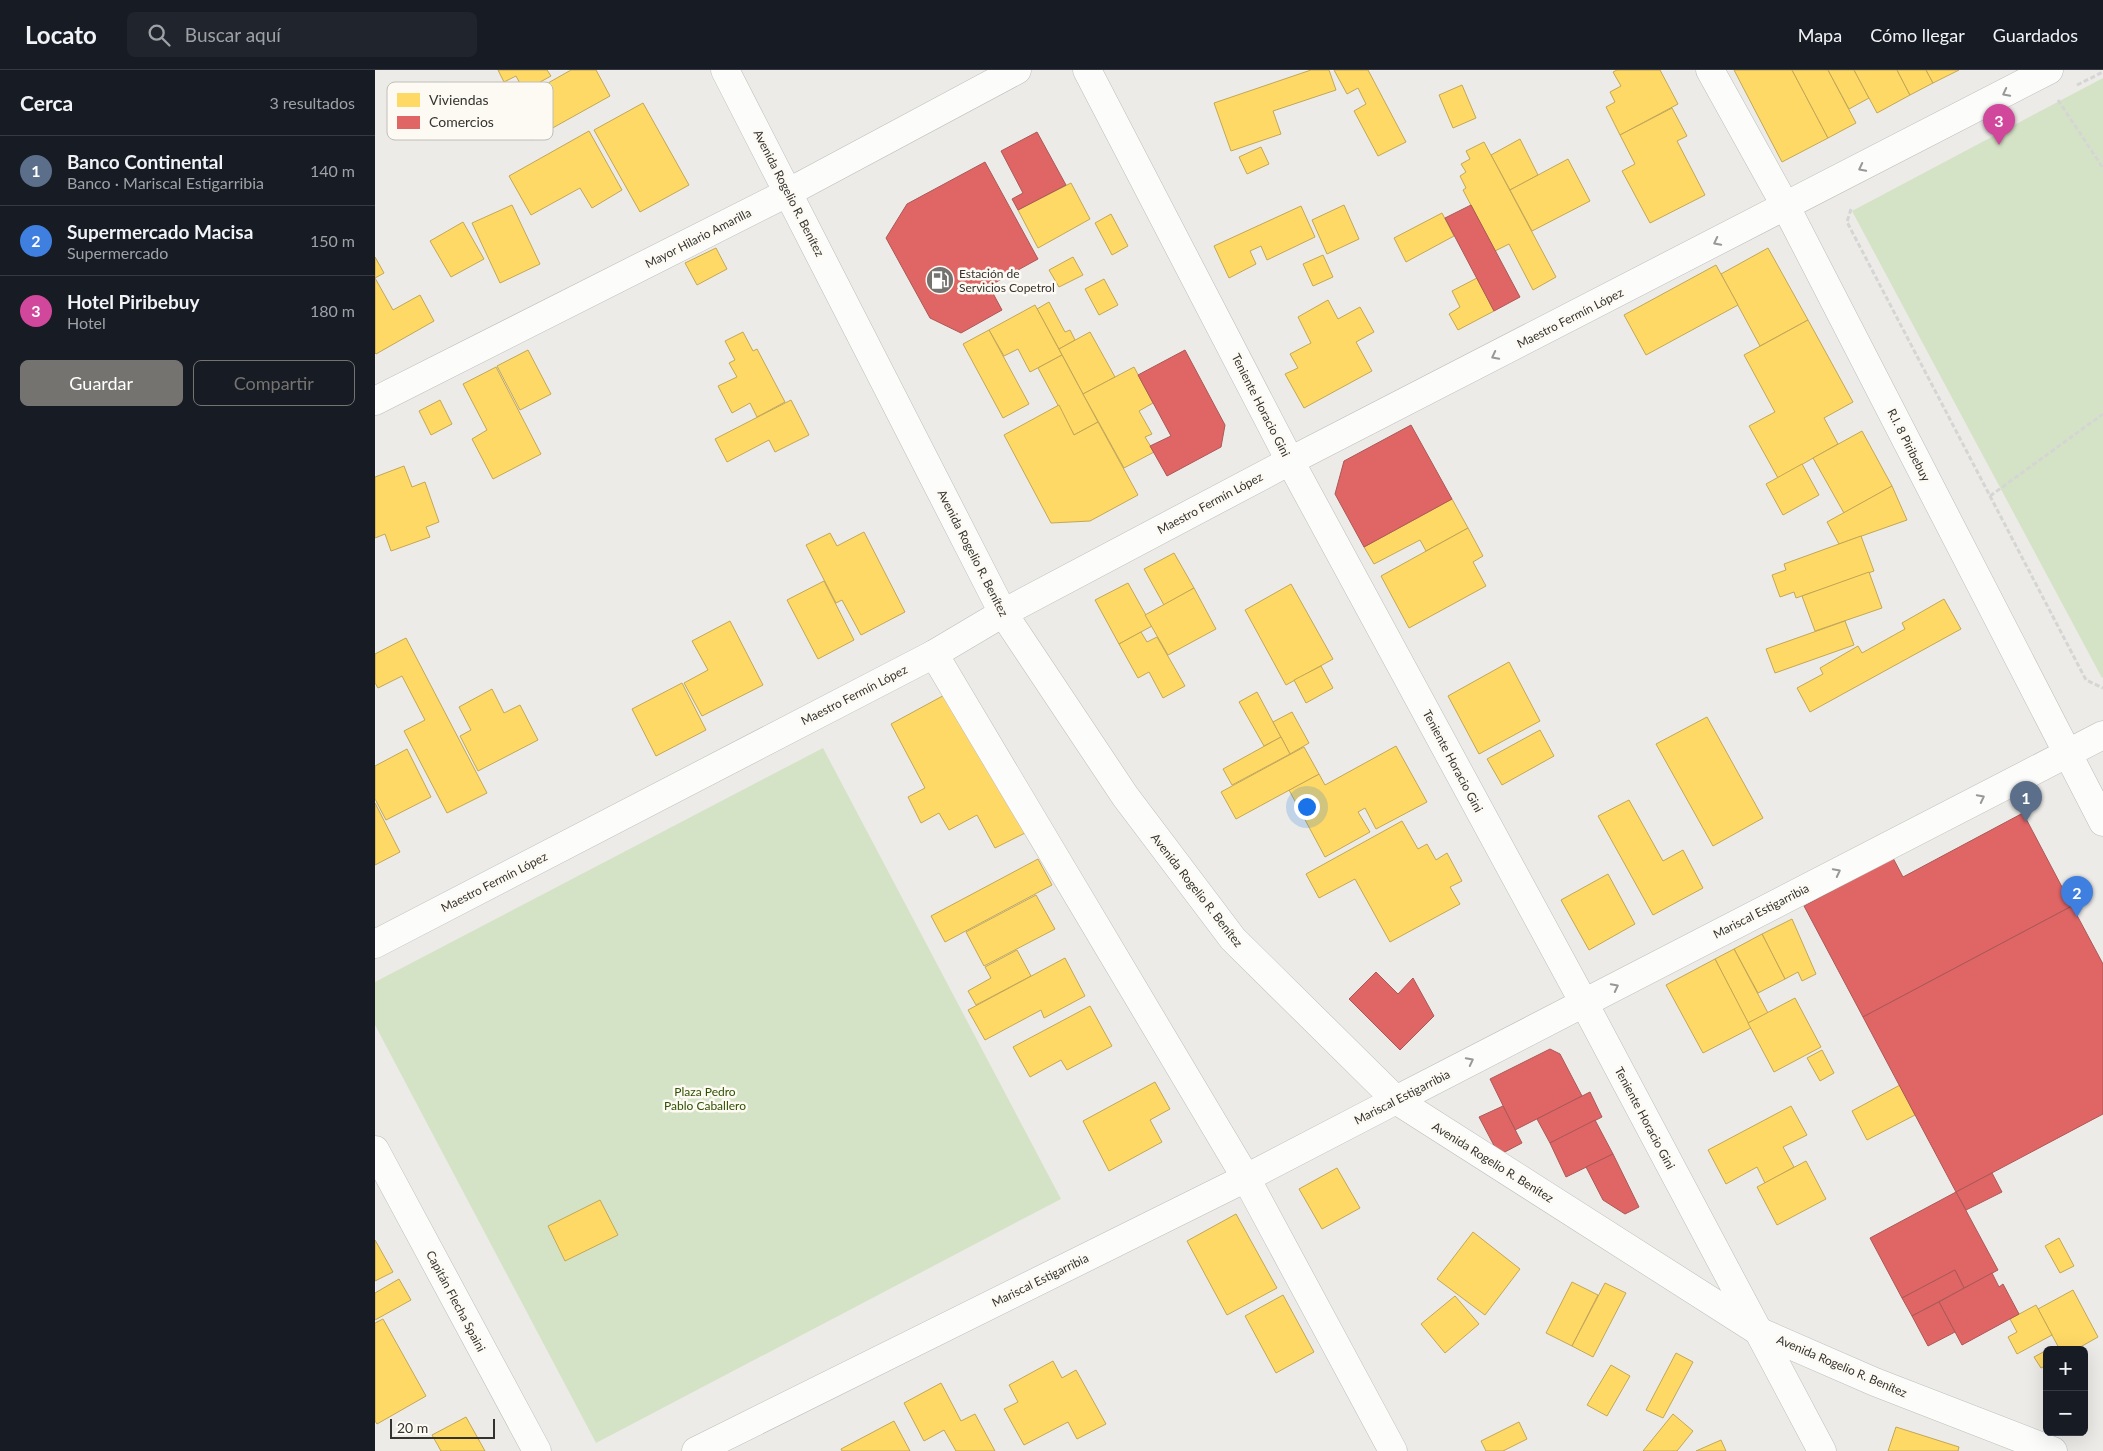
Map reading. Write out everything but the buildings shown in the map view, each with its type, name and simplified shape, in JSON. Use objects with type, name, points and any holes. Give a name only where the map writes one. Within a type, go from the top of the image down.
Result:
[{"type":"street","name":"Avenida Rogelio R. Benítez","points":[[725,70],[1003,612],[1125,796],[1233,939],[1396,1100],[1758,1330],[1875,1382],[2053,1451]]},
{"type":"street","name":"Mayor Hilario Amarilla","points":[[375,401],[789,192],[1017,70]]},
{"type":"street","name":"Teniente Horacio Gini","points":[[1087,70],[1290,461],[1584,1003],[1822,1451]]},
{"type":"street","name":"R.I. 8 Piribebuy","points":[[1710,70],[1786,207],[2103,822]]},
{"type":"street","name":"Maestro Fermín López","points":[[375,944],[934,654],[1003,612],[1290,461],[2049,70]]},
{"type":"street","points":[[934,654],[1246,1178],[1393,1451]]},
{"type":"street","name":"Mariscal Estigarribia","points":[[696,1451],[1246,1178],[2103,735]]},
{"type":"street","name":"Capitán Flecha Spaini","points":[[375,1150],[537,1451]]},
{"type":"path","points":[[2071,88],[2103,72]]},
{"type":"path","points":[[2055,97],[2103,168]]},
{"type":"path","points":[[1853,204],[1847,222],[2086,680],[2103,688]]},
{"type":"path","points":[[1990,496],[2103,414]]},
{"type":"green space","points":[[2103,78],[2103,677],[2102,678],[1852,211]]},
{"type":"green space","name":"Plaza Pedro Pablo Caballero","points":[[823,748],[1061,1199],[596,1443],[375,1025],[375,982]]},
{"type":"place","name":"Hotel Piribebuy","points":[[1999,145]]},
{"type":"place","name":"Estación de Servicios Copetrol","points":[[940,280]]},
{"type":"place","name":"Banco Continental","points":[[2026,822]]},
{"type":"place","name":"Supermercado Macisa","points":[[2077,917]]}]
